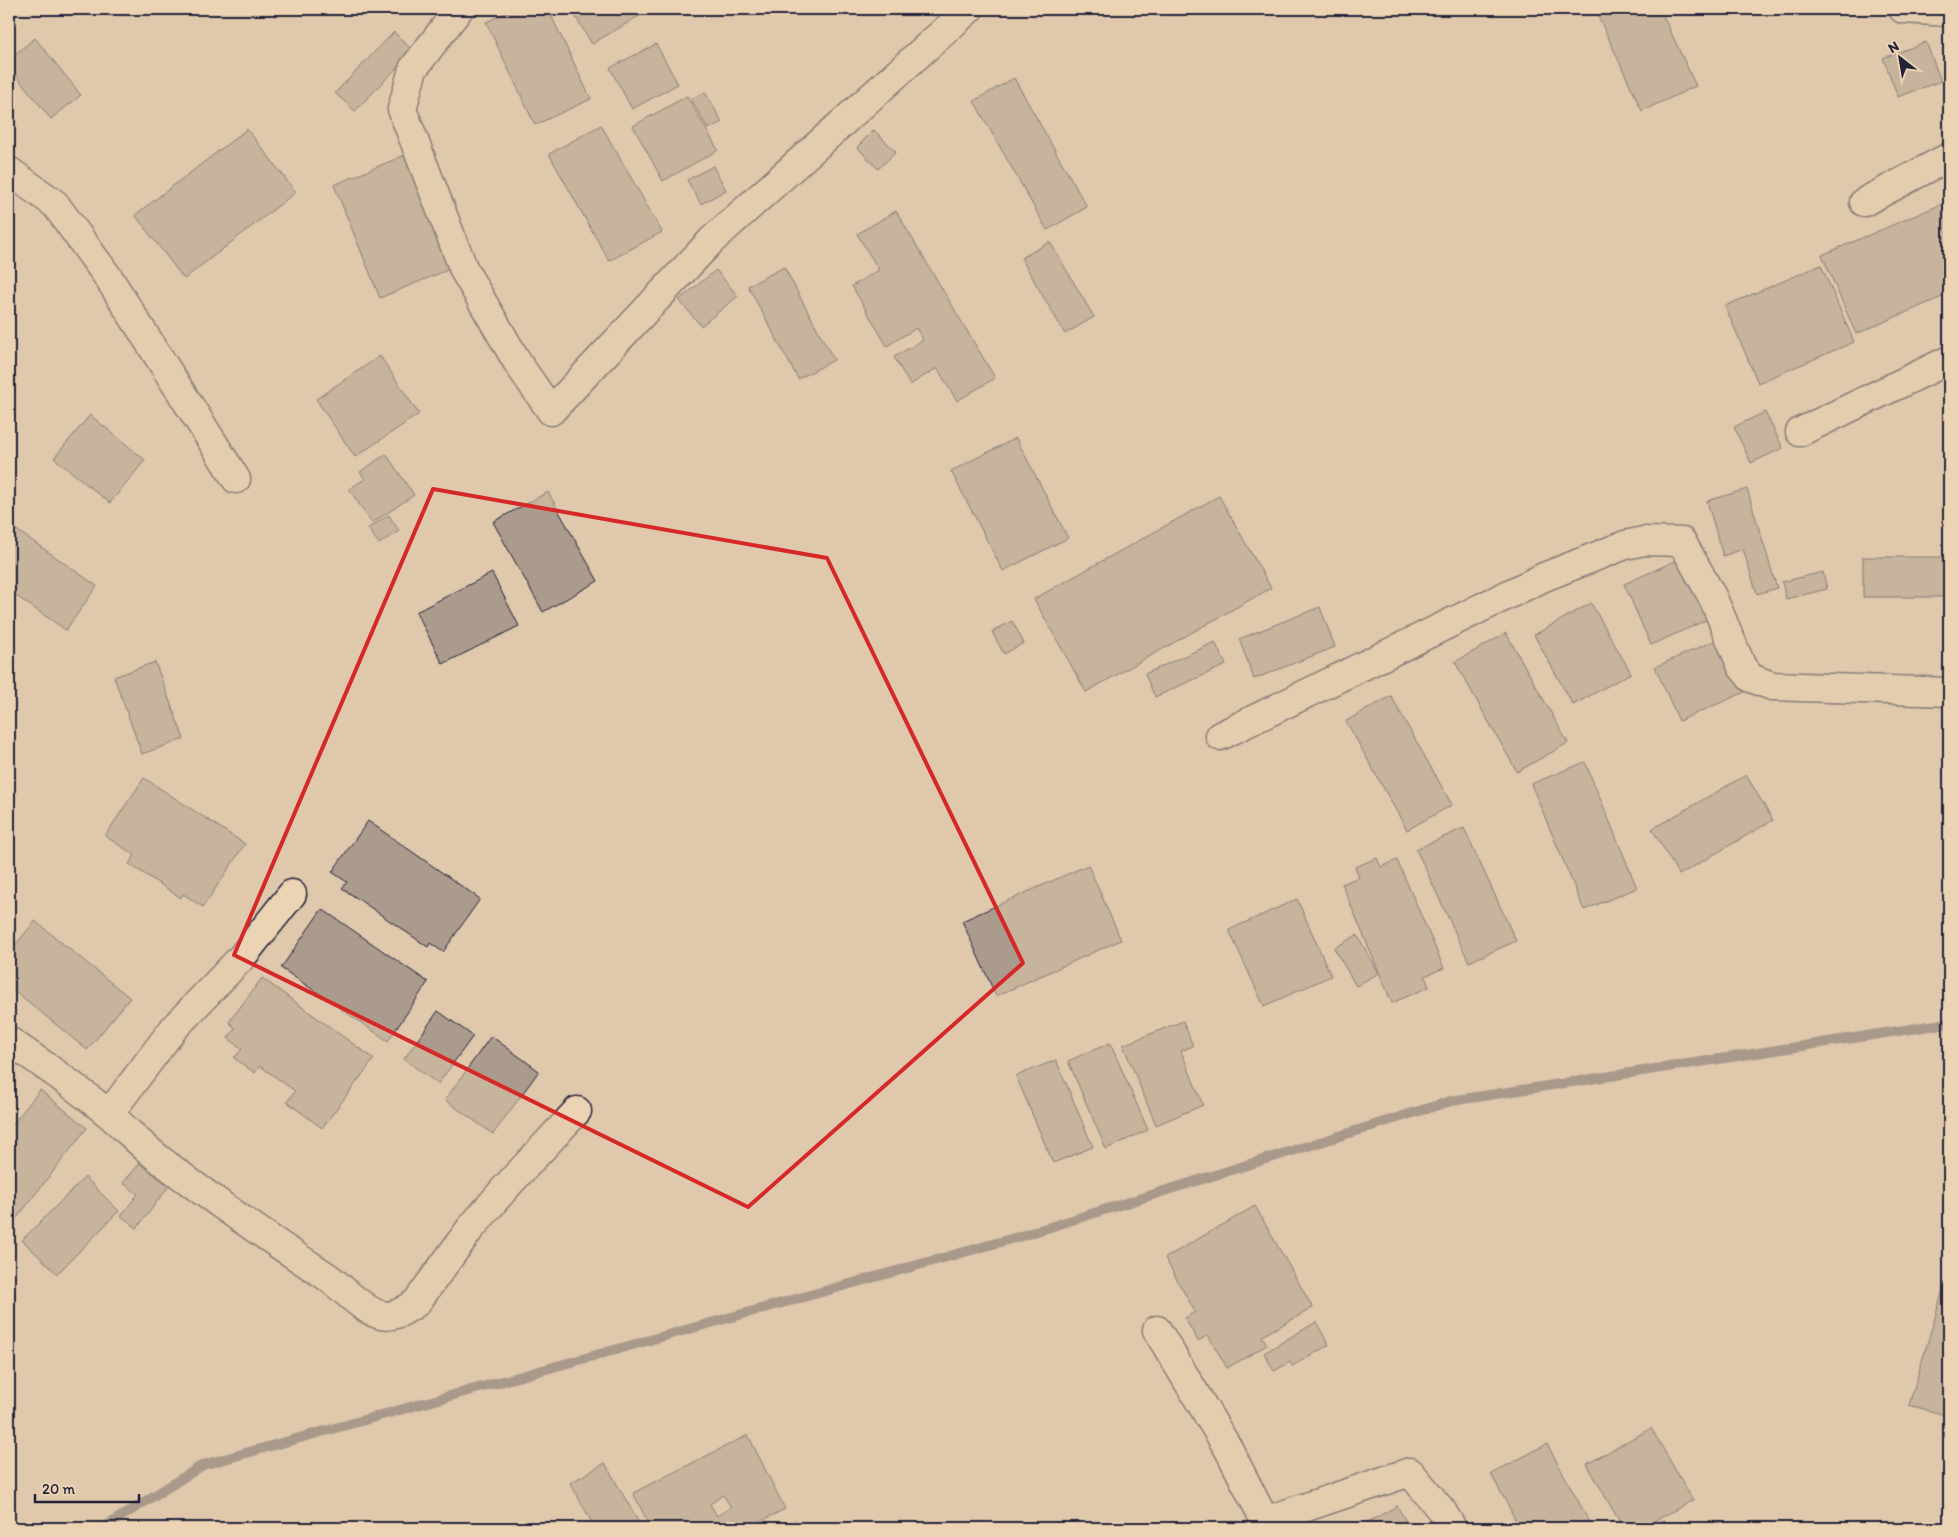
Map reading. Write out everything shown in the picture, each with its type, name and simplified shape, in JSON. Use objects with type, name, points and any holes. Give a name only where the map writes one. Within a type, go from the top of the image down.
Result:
[{"type":"street","points":[[459,9],[413,69],[402,109],[464,270],[519,366],[551,411],[712,240],[969,9]]},
{"type":"street","points":[[1903,9],[1949,12]]},
{"type":"street","points":[[1864,202],[1949,157]]},
{"type":"street","points":[[9,171],[55,204],[108,277],[236,479]]},
{"type":"street","points":[[1800,432],[1949,360]]},
{"type":"street","points":[[1220,736],[1544,577],[1625,545],[1644,541],[1682,542],[1713,598],[1742,667],[1751,678],[1772,686],[1949,692]]},
{"type":"street","points":[[109,1114],[174,1028],[240,958],[292,894]]},
{"type":"street","points":[[9,1040],[109,1114],[156,1156],[245,1223],[331,1280],[364,1306],[380,1315],[392,1316],[405,1311],[416,1303],[470,1229],[513,1179],[577,1111]]},
{"type":"street","points":[[1158,1330],[1228,1450],[1266,1524],[1410,1472],[1442,1511],[1452,1528]]},
{"type":"highlighted area","points":[[433,489],[827,558],[1023,963],[748,1207],[234,955]]},
{"type":"building","points":[[515,9],[548,9],[591,99],[535,125],[486,22]]},
{"type":"building","points":[[571,9],[649,9],[649,10],[592,44]]},
{"type":"building","points":[[1595,9],[1660,9],[1696,86],[1642,111]]},
{"type":"building","points":[[394,32],[413,51],[355,111],[335,93]]},
{"type":"building","points":[[35,38],[81,95],[51,119],[9,67],[9,59]]},
{"type":"building","points":[[1926,42],[1941,81],[1898,97],[1883,58]]},
{"type":"building","points":[[656,44],[678,84],[632,109],[610,68]]},
{"type":"building","points":[[1014,78],[1087,207],[1047,230],[974,101]]},
{"type":"building","points":[[705,92],[722,122],[708,129],[691,99]]},
{"type":"building","points":[[687,96],[718,150],[663,181],[633,126]]},
{"type":"building","points":[[601,125],[662,232],[609,261],[549,154]]},
{"type":"building","points":[[247,129],[296,192],[184,279],[135,215]]},
{"type":"building","points":[[874,130],[896,152],[878,169],[857,147]]},
{"type":"building","points":[[405,155],[452,268],[380,298],[334,185]]},
{"type":"building","points":[[713,166],[726,190],[701,204],[687,180]]},
{"type":"building","points":[[1949,201],[1949,294],[1856,334],[1822,255]]},
{"type":"building","points":[[896,211],[995,378],[957,401],[937,368],[910,385],[894,357],[923,340],[916,328],[887,346],[852,286],[879,270],[857,234]]},
{"type":"building","points":[[1050,242],[1094,317],[1065,334],[1021,258]]},
{"type":"building","points":[[1821,265],[1854,342],[1758,383],[1725,306]]},
{"type":"building","points":[[784,267],[834,360],[798,379],[748,286]]},
{"type":"building","points":[[716,270],[738,296],[701,326],[679,300]]},
{"type":"building","points":[[380,356],[419,414],[355,457],[316,399]]},
{"type":"building","points":[[1765,412],[1783,448],[1751,463],[1734,427]]},
{"type":"building","points":[[90,415],[145,460],[110,503],[54,458]]},
{"type":"building","points":[[1016,438],[1068,538],[1003,571],[951,471]]},
{"type":"building","points":[[386,454],[414,495],[372,523],[349,489],[365,479],[360,472]]},
{"type":"building","points":[[1747,489],[1777,588],[1757,594],[1743,549],[1723,556],[1707,501]]},
{"type":"building","points":[[548,492],[598,581],[543,612],[493,522]]},
{"type":"building","points":[[1219,496],[1271,588],[1086,692],[1034,599]]},
{"type":"building","points":[[389,515],[399,531],[379,544],[368,528]]},
{"type":"building","points":[[11,526],[97,586],[66,630],[9,591],[9,529]]},
{"type":"building","points":[[1684,557],[1711,618],[1651,645],[1624,584]]},
{"type":"building","points":[[1863,557],[1949,557],[1949,597],[1863,597]]},
{"type":"building","points":[[1823,572],[1827,589],[1786,599],[1782,582]]},
{"type":"building","points":[[492,573],[519,626],[443,664],[416,612]]},
{"type":"building","points":[[1591,603],[1631,673],[1573,705],[1534,635]]},
{"type":"building","points":[[1320,607],[1335,647],[1254,679],[1239,639]]},
{"type":"building","points":[[1012,621],[1024,643],[1004,654],[992,632]]},
{"type":"building","points":[[1506,633],[1568,743],[1517,772],[1455,662]]},
{"type":"building","points":[[1723,637],[1747,691],[1679,721],[1655,667]]},
{"type":"building","points":[[1215,642],[1226,665],[1155,697],[1145,674]]},
{"type":"building","points":[[155,662],[184,739],[142,754],[114,677]]},
{"type":"building","points":[[1391,696],[1452,805],[1407,830],[1346,721]]},
{"type":"building","points":[[1585,762],[1637,888],[1584,910],[1531,784]]},
{"type":"building","points":[[1746,775],[1773,820],[1679,875],[1652,829]]},
{"type":"building","points":[[144,778],[245,844],[203,907],[183,894],[181,898],[129,864],[135,855],[105,836]]},
{"type":"building","points":[[368,821],[480,899],[443,952],[430,943],[428,947],[342,888],[347,882],[332,872]]},
{"type":"building","points":[[1464,828],[1516,941],[1469,962],[1416,849]]},
{"type":"building","points":[[1377,858],[1381,867],[1397,860],[1444,968],[1425,976],[1429,987],[1392,1003],[1342,884],[1359,877],[1355,867]]},
{"type":"building","points":[[1088,865],[1121,940],[996,996],[962,921]]},
{"type":"building","points":[[1297,899],[1331,976],[1264,1006],[1229,930]]},
{"type":"building","points":[[322,909],[428,982],[388,1041],[281,968]]},
{"type":"building","points":[[35,921],[130,998],[87,1050],[9,986],[9,953]]},
{"type":"building","points":[[1357,935],[1379,973],[1356,986],[1334,948]]},
{"type":"building","points":[[262,978],[374,1059],[322,1128],[287,1102],[295,1091],[260,1066],[255,1073],[234,1058],[242,1049],[228,1038],[235,1028],[229,1022]]},
{"type":"building","points":[[438,1011],[473,1036],[438,1084],[404,1059]]},
{"type":"building","points":[[1183,1021],[1193,1046],[1181,1051],[1203,1105],[1156,1125],[1123,1045]]},
{"type":"building","points":[[491,1036],[539,1071],[493,1134],[445,1100]]},
{"type":"building","points":[[1110,1043],[1148,1130],[1106,1149],[1068,1061]]},
{"type":"building","points":[[1056,1060],[1093,1147],[1053,1163],[1016,1076]]},
{"type":"building","points":[[40,1090],[87,1128],[9,1228],[9,1129]]},
{"type":"building","points":[[140,1163],[169,1186],[137,1228],[121,1216],[138,1194],[123,1183]]},
{"type":"building","points":[[85,1177],[119,1211],[57,1274],[22,1240]]},
{"type":"building","points":[[1255,1206],[1313,1308],[1262,1336],[1267,1345],[1227,1368],[1208,1335],[1198,1341],[1185,1318],[1195,1312],[1165,1258]]},
{"type":"building","points":[[1949,1270],[1949,1416],[1909,1405]]},
{"type":"building","points":[[1316,1322],[1329,1345],[1292,1366],[1290,1362],[1274,1371],[1264,1353]]},
{"type":"building","points":[[1651,1428],[1693,1500],[1642,1528],[1623,1528],[1587,1464]]},
{"type":"building","points":[[748,1435],[785,1509],[747,1528],[651,1528],[633,1493]],"holes":[[[723,1495],[731,1507],[717,1516],[710,1504]]]},
{"type":"building","points":[[1547,1444],[1593,1528],[1520,1528],[1491,1474]]},
{"type":"building","points":[[605,1463],[642,1528],[595,1528],[570,1483]]},
{"type":"building","points":[[1397,1506],[1410,1528],[1357,1528]]},
{"type":"building","points":[[795,1520],[799,1528],[780,1528]]},
{"type":"waterway","points":[[103,1528],[203,1465],[1018,1237],[1451,1101],[1949,1023]]}]
